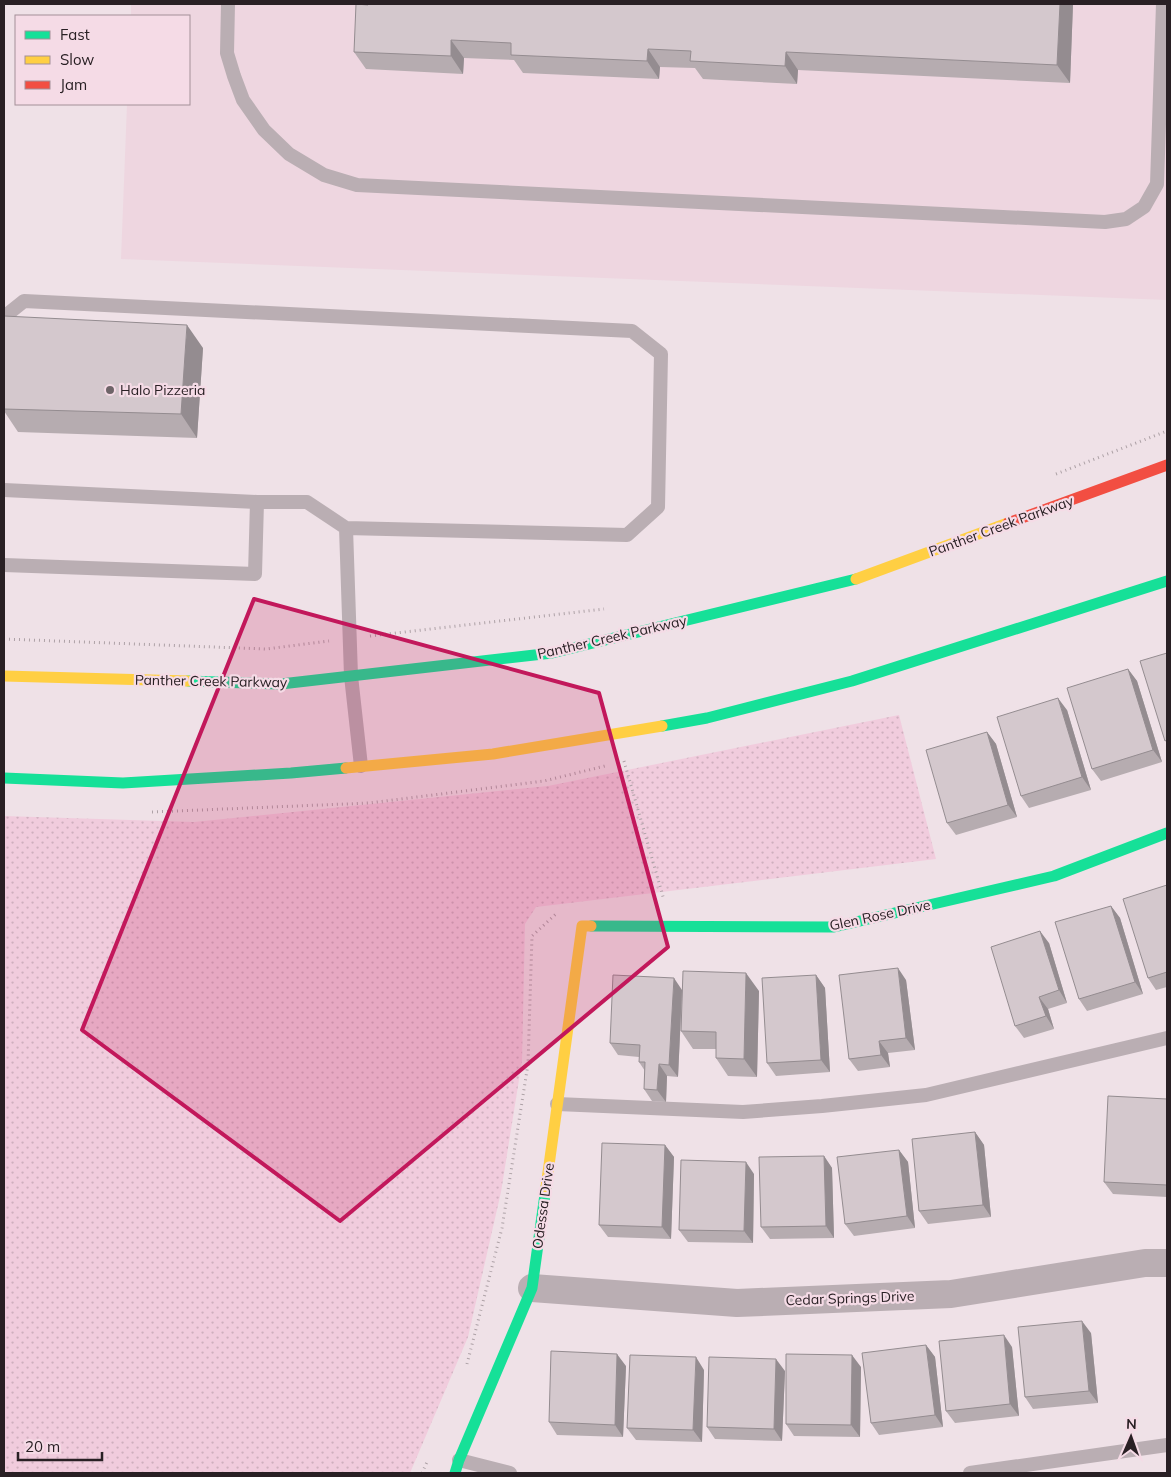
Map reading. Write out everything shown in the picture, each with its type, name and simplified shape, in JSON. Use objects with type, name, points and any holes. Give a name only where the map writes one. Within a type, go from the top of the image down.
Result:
[{"type":"main road","name":"Panther Creek Parkway","points":[[4,676],[280,684],[552,653],[857,579],[1167,465]]},
{"type":"main road","points":[[4,778],[123,783],[291,773],[494,754],[707,718],[852,681],[1167,581]]},
{"type":"main road","name":"Glen Rose Drive","points":[[582,926],[834,926],[1054,876],[1167,833]]},
{"type":"main road","name":"Odessa Drive","points":[[457,1466],[532,1288],[582,926]]},
{"type":"street","name":"Cedar Springs Drive","points":[[532,1288],[737,1303],[766,1302],[951,1294],[1145,1263],[1167,1263]]},
{"type":"lane","points":[[228,4],[227,53],[244,100],[264,130],[288,154],[324,175],[357,185],[1105,222],[1126,219],[1144,207],[1157,184],[1163,4]]},
{"type":"lane","points":[[4,317],[24,300],[632,331],[661,354],[658,507],[627,535],[346,528],[307,502],[257,502],[4,490]]},
{"type":"lane","points":[[4,565],[255,574],[257,502]]},
{"type":"lane","points":[[346,528],[351,676],[361,766]]},
{"type":"lane","points":[[557,1104],[743,1112],[926,1095],[1167,1038]]},
{"type":"lane","points":[[970,1473],[1167,1445]]},
{"type":"lane","points":[[457,1466],[510,1473]]},
{"type":"path","points":[[1053,475],[1167,431]]},
{"type":"path","points":[[4,639],[266,649],[607,609]]},
{"type":"path","points":[[624,761],[665,902],[655,903]]},
{"type":"path","points":[[466,1368],[502,1228],[528,1064],[532,936],[556,913],[566,912]]},
{"type":"path","points":[[422,1473],[430,1456]]},
{"type":"highlighted area","points":[[254,599],[599,693],[668,947],[340,1221],[82,1030]]},
{"type":"shaded area","points":[[131,4],[1167,4],[1167,300],[121,259],[127,105],[190,105],[190,15],[131,15]]},
{"type":"shaded area","points":[[899,715],[936,859],[536,907],[525,924],[522,1061],[501,1192],[468,1337],[410,1473],[4,1473],[4,816],[194,822],[548,786]]},
{"type":"building","points":[[356,4],[1060,4],[1057,65],[786,52],[785,66],[690,61],[691,51],[648,49],[647,61],[511,55],[511,43],[451,40],[451,56],[354,52]]},
{"type":"building","name":"Halo Pizzeria","points":[[4,316],[187,325],[181,414],[4,409]]},
{"type":"building","points":[[1167,653],[1167,740],[1165,741],[1140,661]]},
{"type":"building","points":[[1128,669],[1153,750],[1092,769],[1067,688]]},
{"type":"building","points":[[1058,698],[1082,777],[1021,796],[997,717]]},
{"type":"building","points":[[987,732],[1008,805],[947,823],[926,750]]},
{"type":"building","points":[[1167,885],[1167,972],[1148,978],[1123,899]]},
{"type":"building","points":[[1111,906],[1135,982],[1079,999],[1055,922]]},
{"type":"building","points":[[1040,931],[1059,990],[1039,997],[1046,1016],[1015,1026],[991,947]]},
{"type":"building","points":[[898,968],[906,1038],[879,1041],[881,1055],[849,1059],[839,975]]},
{"type":"building","points":[[683,971],[746,973],[744,1059],[716,1058],[716,1032],[681,1031]]},
{"type":"building","points":[[613,975],[674,978],[669,1065],[659,1064],[657,1090],[644,1089],[645,1062],[639,1062],[640,1045],[610,1043]]},
{"type":"building","points":[[816,975],[821,1060],[767,1063],[762,978]]},
{"type":"building","points":[[1108,1096],[1167,1099],[1167,1185],[1104,1182]]},
{"type":"building","points":[[975,1132],[983,1205],[919,1211],[912,1139]]},
{"type":"building","points":[[602,1143],[665,1145],[662,1227],[599,1225]]},
{"type":"building","points":[[899,1150],[907,1216],[845,1224],[837,1157]]},
{"type":"building","points":[[824,1156],[826,1226],[761,1227],[759,1157]]},
{"type":"building","points":[[681,1160],[746,1162],[744,1231],[679,1230]]},
{"type":"building","points":[[1082,1321],[1089,1391],[1025,1397],[1018,1327]]},
{"type":"building","points":[[1004,1335],[1010,1404],[946,1411],[939,1341]]},
{"type":"building","points":[[926,1345],[935,1415],[871,1423],[862,1353]]},
{"type":"building","points":[[551,1351],[617,1354],[615,1425],[549,1422]]},
{"type":"building","points":[[786,1354],[852,1355],[851,1425],[786,1424]]},
{"type":"building","points":[[630,1355],[696,1357],[693,1430],[627,1428]]},
{"type":"building","points":[[709,1357],[776,1359],[774,1429],[707,1427]]},
{"type":"traffic: fast","points":[[188,681],[281,684],[552,653],[856,579]]},
{"type":"traffic: fast","points":[[662,726],[707,718],[852,681],[1167,581]]},
{"type":"traffic: fast","points":[[4,778],[123,783],[346,768]]},
{"type":"traffic: fast","points":[[591,926],[834,927],[1054,876],[1167,833]]},
{"type":"traffic: fast","points":[[455,1473],[532,1288],[546,1187]]},
{"type":"traffic: slow","points":[[856,579],[1008,523]]},
{"type":"traffic: slow","points":[[4,676],[188,681]]},
{"type":"traffic: slow","points":[[346,768],[493,754],[662,726]]},
{"type":"traffic: slow","points":[[546,1187],[582,926],[591,926]]},
{"type":"traffic: jam","points":[[1008,523],[1167,465]]},
{"type":"place","name":"Halo Pizzeria","points":[[110,390]]}]
